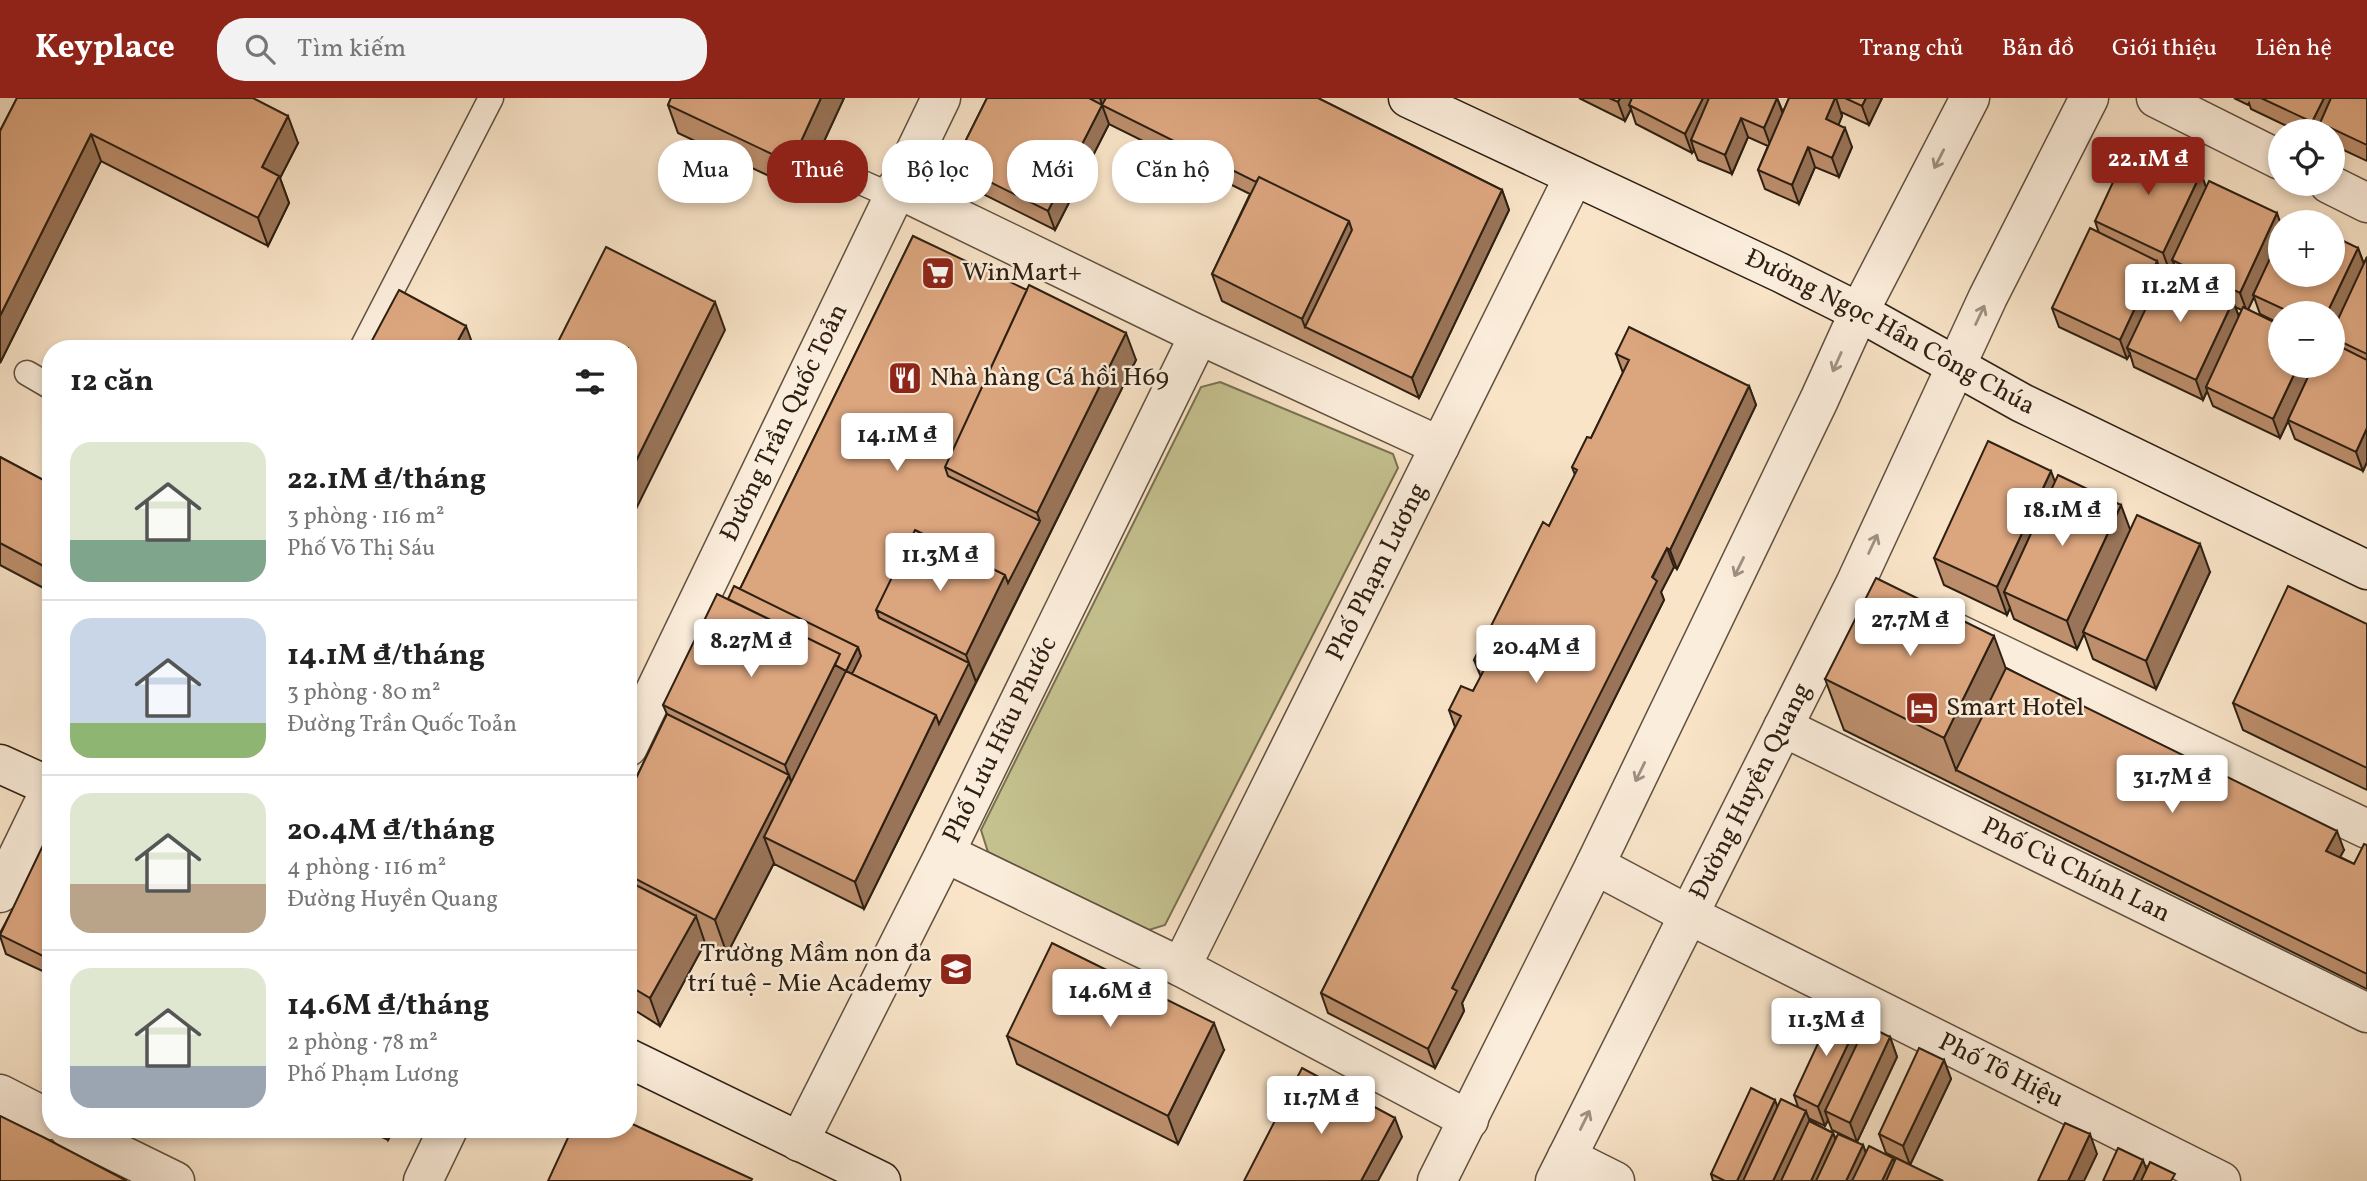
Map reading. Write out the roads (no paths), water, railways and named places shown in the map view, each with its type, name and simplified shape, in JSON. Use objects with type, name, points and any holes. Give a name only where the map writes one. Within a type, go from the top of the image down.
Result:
[{"type":"street","name":"Đường Trần Quốc Toản","points":[[920,140],[941,98]]},
{"type":"street","name":"Đường Ngọc Hân Công Chúa","points":[[1408,98],[1859,312],[2022,403],[2367,570]]},
{"type":"street","points":[[1437,1181],[1595,864],[1818,403],[1859,312],[1970,98]]},
{"type":"street","name":"Đường Huyền Quang","points":[[1561,1169],[1854,584],[1955,367],[2089,98]]},
{"type":"street","points":[[2156,98],[2268,154]]},
{"type":"street","name":"Phố Phạm Lương","points":[[1181,967],[1574,176]]},
{"type":"street","points":[[2345,192],[2367,203]]},
{"type":"street","name":"Đường Trần Quốc Toản","points":[[637,728],[889,203]]},
{"type":"street","points":[[917,203],[1440,446]]},
{"type":"street","name":"Phố Lưu Hữu Phước","points":[[799,1142],[945,853],[1199,335]]},
{"type":"street","points":[[1854,584],[2367,829]]},
{"type":"street","name":"Phố Cù Chính Lan","points":[[1783,727],[2367,1013]]},
{"type":"street","points":[[0,764],[42,783]]},
{"type":"street","points":[[0,893],[42,806]]},
{"type":"street","points":[[945,853],[1181,967],[1469,1121]]},
{"type":"street","name":"Phố Tô Hiệu","points":[[1595,864],[1688,914],[2221,1181]]},
{"type":"street","points":[[637,1062],[881,1181]]},
{"type":"street","points":[[0,1094],[42,1115]]},
{"type":"street","points":[[87,1138],[175,1181]]},
{"type":"street","points":[[423,1181],[444,1138]]},
{"type":"street","points":[[1561,1169],[1615,1181]]},
{"type":"lane","points":[[366,340],[491,98]]},
{"type":"lane","points":[[761,137],[882,187]]},
{"type":"lane","points":[[27,373],[42,382]]},
{"type":"place","name":"WinMart+","points":[[938,273]]},
{"type":"place","name":"Nhà hàng Cá hồi H69","points":[[905,378]]},
{"type":"place","name":"Smart Hotel","points":[[1922,708]]},
{"type":"place","name":"Trường Mầm non đa trí tuệ - Mie Academy","points":[[956,969]]}]
